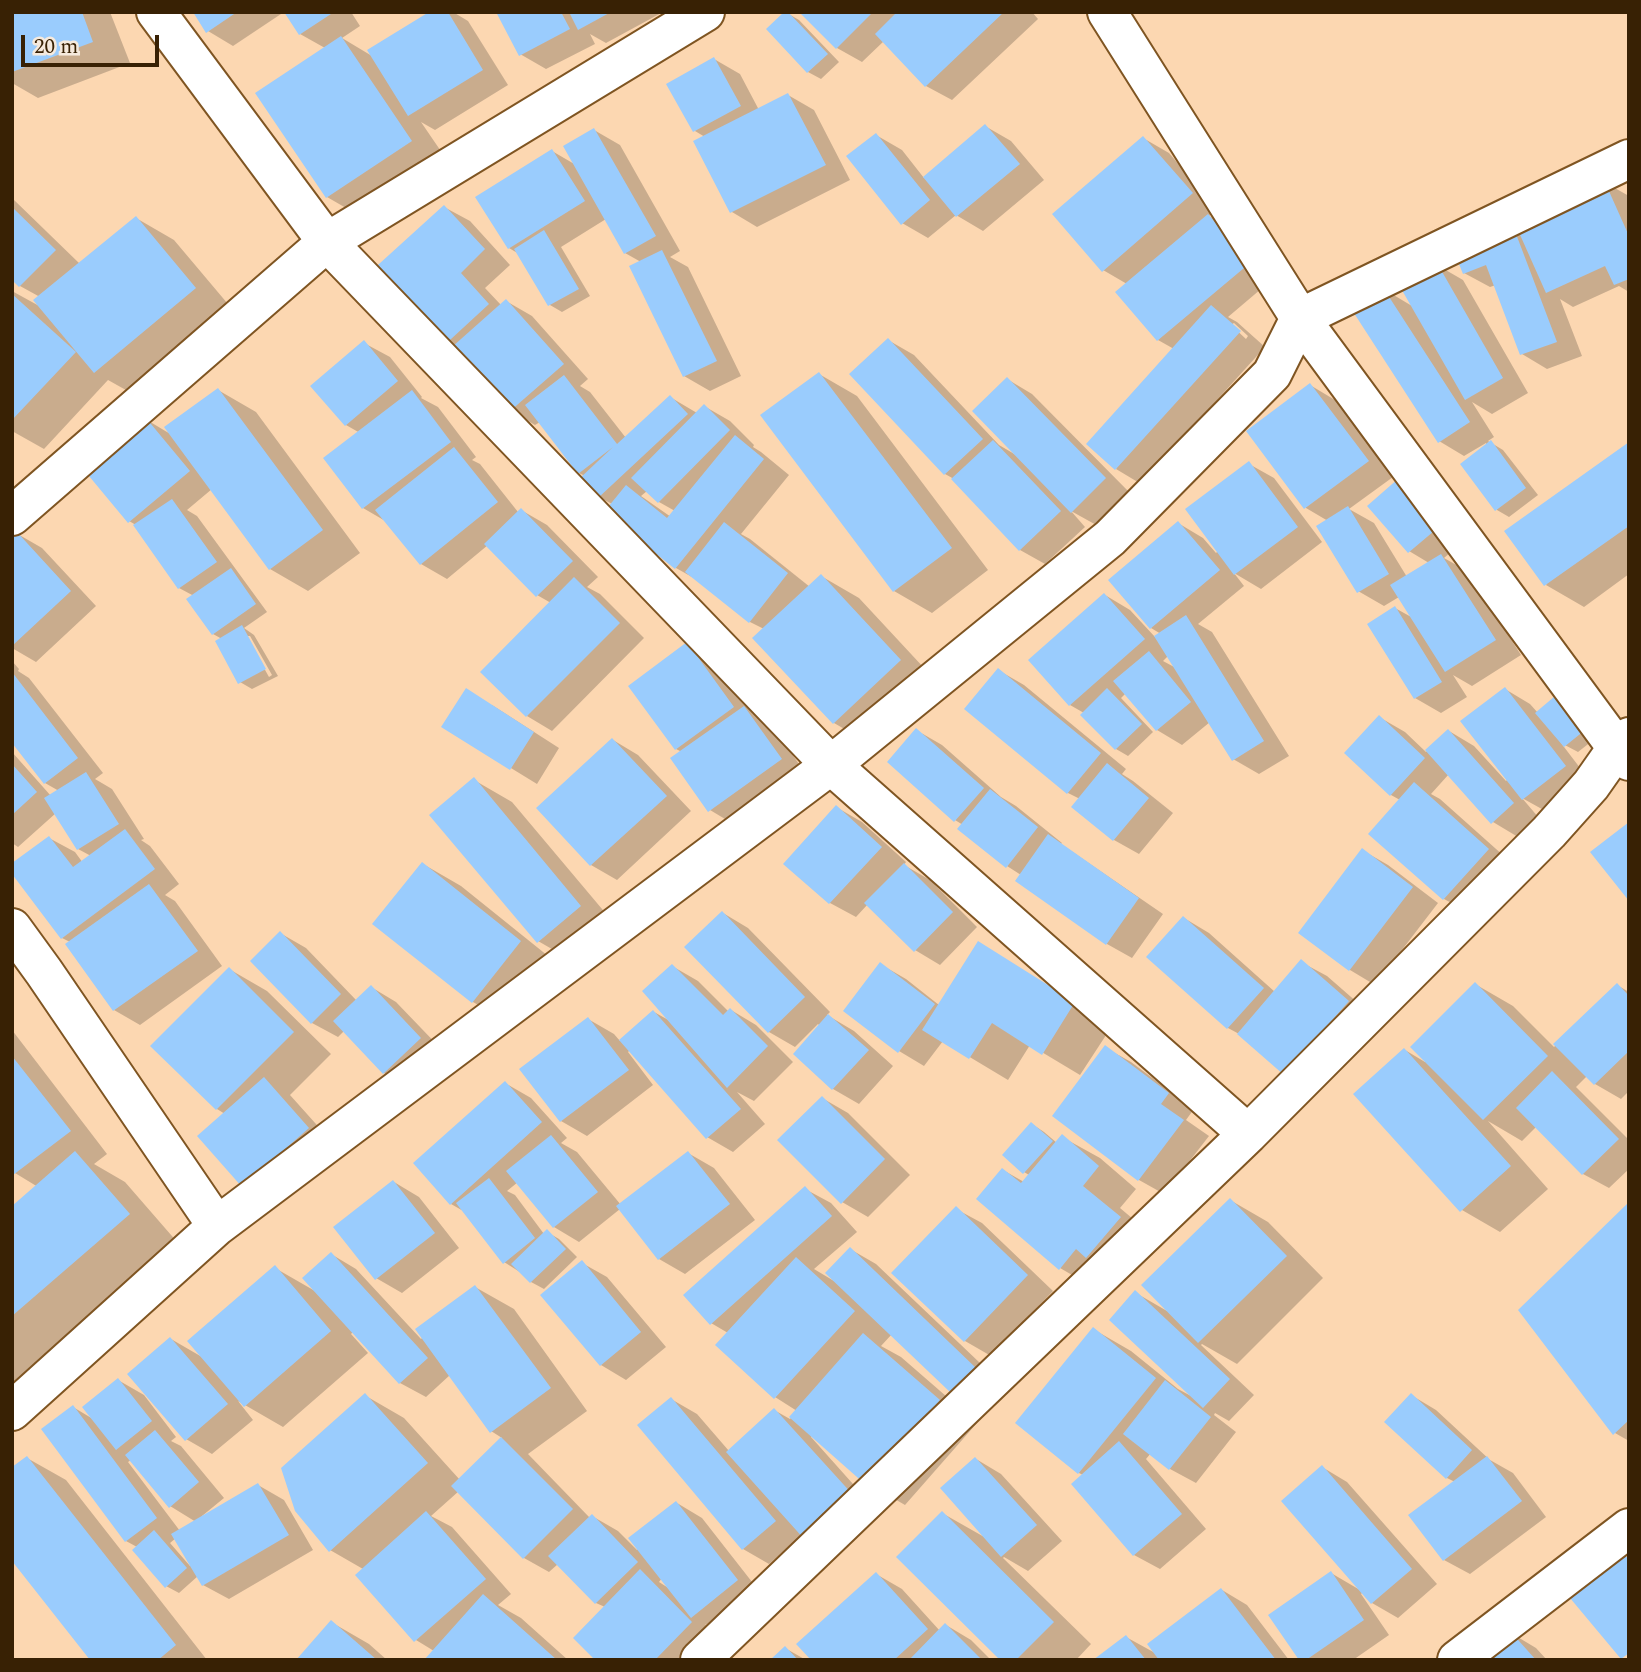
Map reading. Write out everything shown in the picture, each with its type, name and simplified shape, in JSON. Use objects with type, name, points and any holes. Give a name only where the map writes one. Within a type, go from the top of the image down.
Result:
[{"type":"street","points":[[156,12],[327,242],[831,765],[1248,1134]]},
{"type":"street","points":[[12,516],[327,242],[705,12]]},
{"type":"street","points":[[700,1660],[1248,1134],[1549,832],[1625,749],[1300,318],[1107,12]]},
{"type":"street","points":[[12,1411],[217,1226],[831,765],[1110,538],[1272,374],[1300,318],[1629,159]]},
{"type":"street","points":[[12,928],[217,1226]]},
{"type":"street","points":[[1457,1660],[1629,1528]]},
{"type":"building","points":[[12,12],[82,12],[93,42],[12,72]]},
{"type":"building","points":[[193,12],[237,12],[206,33]]},
{"type":"building","points":[[284,12],[334,12],[299,35]]},
{"type":"building","points":[[429,12],[448,12],[483,70],[408,116],[367,50]]},
{"type":"building","points":[[496,12],[561,12],[570,29],[519,56]]},
{"type":"building","points":[[569,12],[611,12],[578,30]]},
{"type":"building","points":[[784,12],[788,12],[828,54],[807,73],[766,29]]},
{"type":"building","points":[[799,12],[873,12],[836,49]]},
{"type":"building","points":[[897,12],[1004,12],[925,87],[875,34]]},
{"type":"building","points":[[341,36],[412,141],[326,198],[255,93]]},
{"type":"building","points":[[714,57],[741,106],[693,132],[666,84]]},
{"type":"building","points":[[788,93],[826,165],[730,213],[693,141]]},
{"type":"building","points":[[985,124],[1020,164],[956,217],[923,177]]},
{"type":"building","points":[[594,128],[656,236],[624,254],[563,146]]},
{"type":"building","points":[[876,133],[930,200],[901,225],[846,156]]},
{"type":"building","points":[[1143,136],[1193,193],[1102,272],[1052,214]]},
{"type":"building","points":[[552,149],[585,201],[508,249],[475,197]]},
{"type":"building","points":[[1604,180],[1629,236],[1629,279],[1614,285],[1605,266],[1546,293],[1513,219]]},
{"type":"building","points":[[444,205],[485,249],[461,273],[489,304],[438,351],[368,274]]},
{"type":"building","points":[[12,207],[56,250],[19,287],[12,280]]},
{"type":"building","points":[[1208,214],[1250,263],[1157,341],[1115,292]]},
{"type":"building","points":[[136,216],[196,288],[94,373],[33,300]]},
{"type":"building","points":[[1513,226],[1557,342],[1520,355],[1486,265],[1463,274],[1453,249]]},
{"type":"building","points":[[544,230],[579,289],[548,306],[514,249]]},
{"type":"building","points":[[662,250],[717,361],[683,377],[629,266]]},
{"type":"building","points":[[1437,263],[1503,378],[1465,400],[1399,285]]},
{"type":"building","points":[[1382,286],[1470,422],[1438,443],[1350,307]]},
{"type":"building","points":[[12,294],[76,352],[12,420]]},
{"type":"building","points":[[506,299],[564,364],[509,412],[452,347]]},
{"type":"building","points":[[1211,305],[1241,331],[1115,470],[1086,444]]},
{"type":"building","points":[[888,338],[983,439],[944,475],[849,374]]},
{"type":"building","points":[[364,340],[398,381],[345,426],[310,386]]},
{"type":"building","points":[[819,372],[952,548],[893,592],[760,415]]},
{"type":"building","points":[[564,375],[617,444],[670,395],[688,414],[598,498],[579,479],[613,447],[578,474],[525,405]]},
{"type":"building","points":[[1007,377],[1106,478],[1071,513],[972,411]]},
{"type":"building","points":[[1310,383],[1369,461],[1304,509],[1246,431]]},
{"type":"building","points":[[218,388],[323,530],[269,570],[164,427]]},
{"type":"building","points":[[412,390],[451,442],[362,509],[323,458]]},
{"type":"building","points":[[704,404],[730,430],[658,503],[631,478]]},
{"type":"building","points":[[146,418],[190,471],[128,523],[84,470]]},
{"type":"building","points":[[735,435],[764,459],[675,569],[604,512],[626,485],[667,518]]},
{"type":"building","points":[[993,440],[1061,511],[1019,551],[951,479]]},
{"type":"building","points":[[1491,440],[1526,488],[1495,511],[1460,464]]},
{"type":"building","points":[[1629,442],[1629,526],[1544,586],[1504,531]]},
{"type":"building","points":[[454,447],[498,502],[420,565],[375,510]]},
{"type":"building","points":[[1249,461],[1298,527],[1234,575],[1185,509]]},
{"type":"building","points":[[1399,478],[1440,526],[1408,553],[1367,506]]},
{"type":"building","points":[[172,499],[217,562],[178,589],[133,525]]},
{"type":"building","points":[[1348,506],[1389,574],[1357,593],[1316,526]]},
{"type":"building","points":[[521,508],[573,561],[536,597],[484,544]]},
{"type":"building","points":[[1178,521],[1220,570],[1150,629],[1108,580]]},
{"type":"building","points":[[724,522],[788,573],[749,623],[685,572]]},
{"type":"building","points":[[16,531],[71,591],[12,646],[12,534]]},
{"type":"building","points":[[1441,554],[1496,640],[1445,672],[1390,585]]},
{"type":"building","points":[[231,568],[256,604],[212,635],[186,599]]},
{"type":"building","points":[[821,574],[901,660],[833,724],[752,638]]},
{"type":"building","points":[[574,577],[620,623],[526,717],[480,672]]},
{"type":"building","points":[[1104,593],[1145,639],[1069,706],[1028,660]]},
{"type":"building","points":[[1395,606],[1442,682],[1414,699],[1367,624]]},
{"type":"building","points":[[1186,615],[1264,741],[1232,761],[1154,636]]},
{"type":"building","points":[[242,625],[266,669],[238,684],[215,641]]},
{"type":"building","points":[[687,642],[734,707],[675,750],[628,686]]},
{"type":"building","points":[[1149,651],[1191,702],[1156,731],[1113,681]]},
{"type":"building","points":[[998,668],[1101,753],[1067,794],[964,709]]},
{"type":"building","points":[[12,672],[78,758],[44,784],[12,743]]},
{"type":"building","points":[[1505,687],[1566,766],[1522,800],[1460,721]]},
{"type":"building","points":[[466,688],[534,732],[510,770],[441,727]]},
{"type":"building","points":[[1107,688],[1142,724],[1115,750],[1080,715]]},
{"type":"building","points":[[1561,691],[1590,726],[1564,747],[1535,713]]},
{"type":"building","points":[[744,706],[782,759],[708,812],[670,758]]},
{"type":"building","points":[[1379,715],[1425,758],[1390,796],[1344,753]]},
{"type":"building","points":[[916,728],[984,788],[954,822],[887,762]]},
{"type":"building","points":[[1448,729],[1514,803],[1491,824],[1425,750]]},
{"type":"building","points":[[612,738],[667,796],[590,866],[536,808]]},
{"type":"building","points":[[1107,763],[1149,798],[1113,841],[1071,807]]},
{"type":"building","points":[[12,764],[37,792],[12,815]]},
{"type":"building","points":[[86,772],[119,824],[77,850],[44,798]]},
{"type":"building","points":[[474,777],[581,906],[537,943],[429,815]]},
{"type":"building","points":[[1414,782],[1489,849],[1443,900],[1368,834]]},
{"type":"building","points":[[990,789],[1038,827],[1006,868],[957,829]]},
{"type":"building","points":[[836,805],[882,847],[829,904],[783,864]]},
{"type":"building","points":[[1629,822],[1629,901],[1590,852]]},
{"type":"building","points":[[125,829],[155,869],[61,939],[12,874],[12,863],[49,836],[73,867]]},
{"type":"building","points":[[1048,834],[1139,898],[1106,945],[1015,881]]},
{"type":"building","points":[[1362,848],[1413,887],[1349,971],[1298,933]]},
{"type":"building","points":[[422,862],[521,941],[472,1003],[372,924]]},
{"type":"building","points":[[904,863],[953,912],[914,952],[864,903]]},
{"type":"building","points":[[149,884],[198,951],[113,1011],[65,944]]},
{"type":"building","points":[[722,911],[805,997],[768,1033],[684,947]]},
{"type":"building","points":[[1183,916],[1264,988],[1227,1029],[1146,957]]},
{"type":"building","points":[[280,931],[341,994],[311,1024],[250,961]]},
{"type":"building","points":[[978,941],[1075,1002],[1042,1055],[992,1023],[969,1059],[922,1030]]},
{"type":"building","points":[[1301,959],[1349,1001],[1284,1075],[1237,1034]]},
{"type":"building","points":[[880,962],[935,1004],[898,1053],[843,1011]]},
{"type":"building","points":[[672,964],[723,1015],[730,1008],[768,1046],[727,1088],[642,991]]},
{"type":"building","points":[[229,967],[294,1032],[216,1110],[150,1046]]},
{"type":"building","points":[[1475,982],[1548,1056],[1483,1120],[1410,1047]]},
{"type":"building","points":[[1617,983],[1629,996],[1629,1051],[1594,1085],[1553,1044]]},
{"type":"building","points":[[371,985],[421,1038],[383,1074],[333,1021]]},
{"type":"building","points":[[653,1010],[741,1109],[706,1139],[619,1040]]},
{"type":"building","points":[[828,1014],[869,1050],[832,1090],[793,1054]]},
{"type":"building","points":[[588,1017],[629,1070],[560,1122],[519,1069]]},
{"type":"building","points":[[1105,1045],[1169,1093],[1161,1104],[1184,1120],[1138,1181],[1052,1116]]},
{"type":"building","points":[[1404,1048],[1511,1166],[1460,1212],[1353,1094]]},
{"type":"building","points":[[12,1056],[71,1131],[13,1175],[12,1173]]},
{"type":"building","points":[[1552,1071],[1619,1139],[1582,1175],[1516,1108]]},
{"type":"building","points":[[264,1077],[309,1128],[242,1187],[197,1136]]},
{"type":"building","points":[[505,1081],[542,1122],[450,1205],[413,1163]]},
{"type":"building","points":[[822,1096],[885,1159],[841,1204],[777,1140]]},
{"type":"building","points":[[1031,1122],[1053,1141],[1023,1174],[1002,1155]]},
{"type":"building","points":[[1062,1134],[1099,1166],[1083,1186],[1121,1217],[1086,1258],[1076,1249],[1059,1270],[976,1199],[1002,1168],[1021,1183]]},
{"type":"building","points":[[551,1135],[598,1192],[553,1228],[506,1171]]},
{"type":"building","points":[[75,1151],[130,1214],[12,1316],[12,1206]]},
{"type":"building","points":[[688,1151],[730,1204],[658,1260],[616,1206]]},
{"type":"building","points":[[489,1178],[535,1238],[503,1264],[456,1203]]},
{"type":"building","points":[[393,1180],[435,1233],[375,1280],[333,1227]]},
{"type":"building","points":[[805,1186],[832,1216],[710,1325],[683,1295]]},
{"type":"building","points":[[1230,1198],[1287,1256],[1198,1343],[1141,1285]]},
{"type":"building","points":[[1629,1202],[1629,1420],[1613,1435],[1518,1310]]},
{"type":"building","points":[[956,1206],[1028,1275],[964,1342],[891,1273]]},
{"type":"building","points":[[547,1229],[566,1249],[530,1283],[511,1264]]},
{"type":"building","points":[[850,1247],[976,1368],[951,1393],[825,1273]]},
{"type":"building","points":[[331,1252],[428,1358],[399,1384],[302,1278]]},
{"type":"building","points":[[796,1257],[855,1311],[774,1399],[715,1345]]},
{"type":"building","points":[[582,1260],[641,1332],[600,1366],[540,1295]]},
{"type":"building","points":[[275,1265],[331,1331],[244,1407],[187,1341]]},
{"type":"building","points":[[475,1285],[551,1388],[490,1433],[415,1329]]},
{"type":"building","points":[[1135,1290],[1230,1379],[1203,1408],[1109,1320]]},
{"type":"building","points":[[1093,1327],[1156,1378],[1078,1474],[1015,1423]]},
{"type":"building","points":[[863,1333],[940,1400],[866,1485],[789,1417]]},
{"type":"building","points":[[170,1337],[228,1404],[185,1441],[127,1374]]},
{"type":"building","points":[[118,1378],[152,1421],[116,1450],[82,1407]]},
{"type":"building","points":[[1165,1380],[1211,1417],[1169,1470],[1123,1434]]},
{"type":"building","points":[[365,1393],[428,1463],[329,1552],[295,1511],[281,1468]]},
{"type":"building","points":[[1411,1393],[1472,1450],[1446,1479],[1384,1422]]},
{"type":"building","points":[[671,1397],[776,1521],[742,1550],[637,1425]]},
{"type":"building","points":[[73,1405],[157,1518],[125,1542],[41,1429]]},
{"type":"building","points":[[774,1408],[854,1496],[805,1540],[726,1452]]},
{"type":"building","points":[[155,1430],[199,1482],[169,1508],[125,1455]]},
{"type":"building","points":[[501,1437],[573,1509],[523,1559],[451,1486]]},
{"type":"building","points":[[1119,1441],[1182,1514],[1133,1556],[1071,1484]]},
{"type":"building","points":[[27,1456],[176,1645],[158,1660],[90,1660],[12,1561],[12,1467]]},
{"type":"building","points":[[1487,1456],[1522,1501],[1443,1561],[1408,1515]]},
{"type":"building","points":[[975,1457],[1037,1525],[1001,1557],[940,1488]]},
{"type":"building","points":[[1322,1465],[1412,1569],[1371,1604],[1281,1501]]},
{"type":"building","points":[[258,1483],[289,1535],[202,1586],[171,1534]]},
{"type":"building","points":[[676,1501],[738,1580],[691,1618],[628,1538]]},
{"type":"building","points":[[426,1511],[486,1579],[414,1642],[355,1575]]},
{"type":"building","points":[[942,1511],[1054,1622],[1016,1660],[1000,1660],[896,1557]]},
{"type":"building","points":[[592,1514],[638,1562],[595,1604],[548,1556]]},
{"type":"building","points":[[154,1530],[187,1568],[165,1588],[132,1550]]},
{"type":"building","points":[[1623,1553],[1629,1560],[1629,1653],[1621,1659],[1570,1598]]},
{"type":"building","points":[[640,1569],[692,1622],[655,1660],[595,1660],[573,1638]]},
{"type":"building","points":[[1331,1571],[1364,1620],[1306,1660],[1299,1660],[1268,1615]]},
{"type":"building","points":[[876,1572],[928,1629],[894,1660],[811,1660],[796,1644]]},
{"type":"building","points":[[1221,1588],[1276,1660],[1159,1660],[1147,1644]]},
{"type":"building","points":[[483,1594],[557,1660],[424,1660]]},
{"type":"building","points":[[331,1620],[377,1660],[296,1660]]},
{"type":"building","points":[[945,1623],[982,1660],[909,1660]]},
{"type":"building","points":[[1510,1631],[1536,1660],[1477,1660]]},
{"type":"building","points":[[1126,1635],[1146,1660],[1093,1660]]},
{"type":"building","points":[[785,1646],[798,1660],[770,1660]]}]
